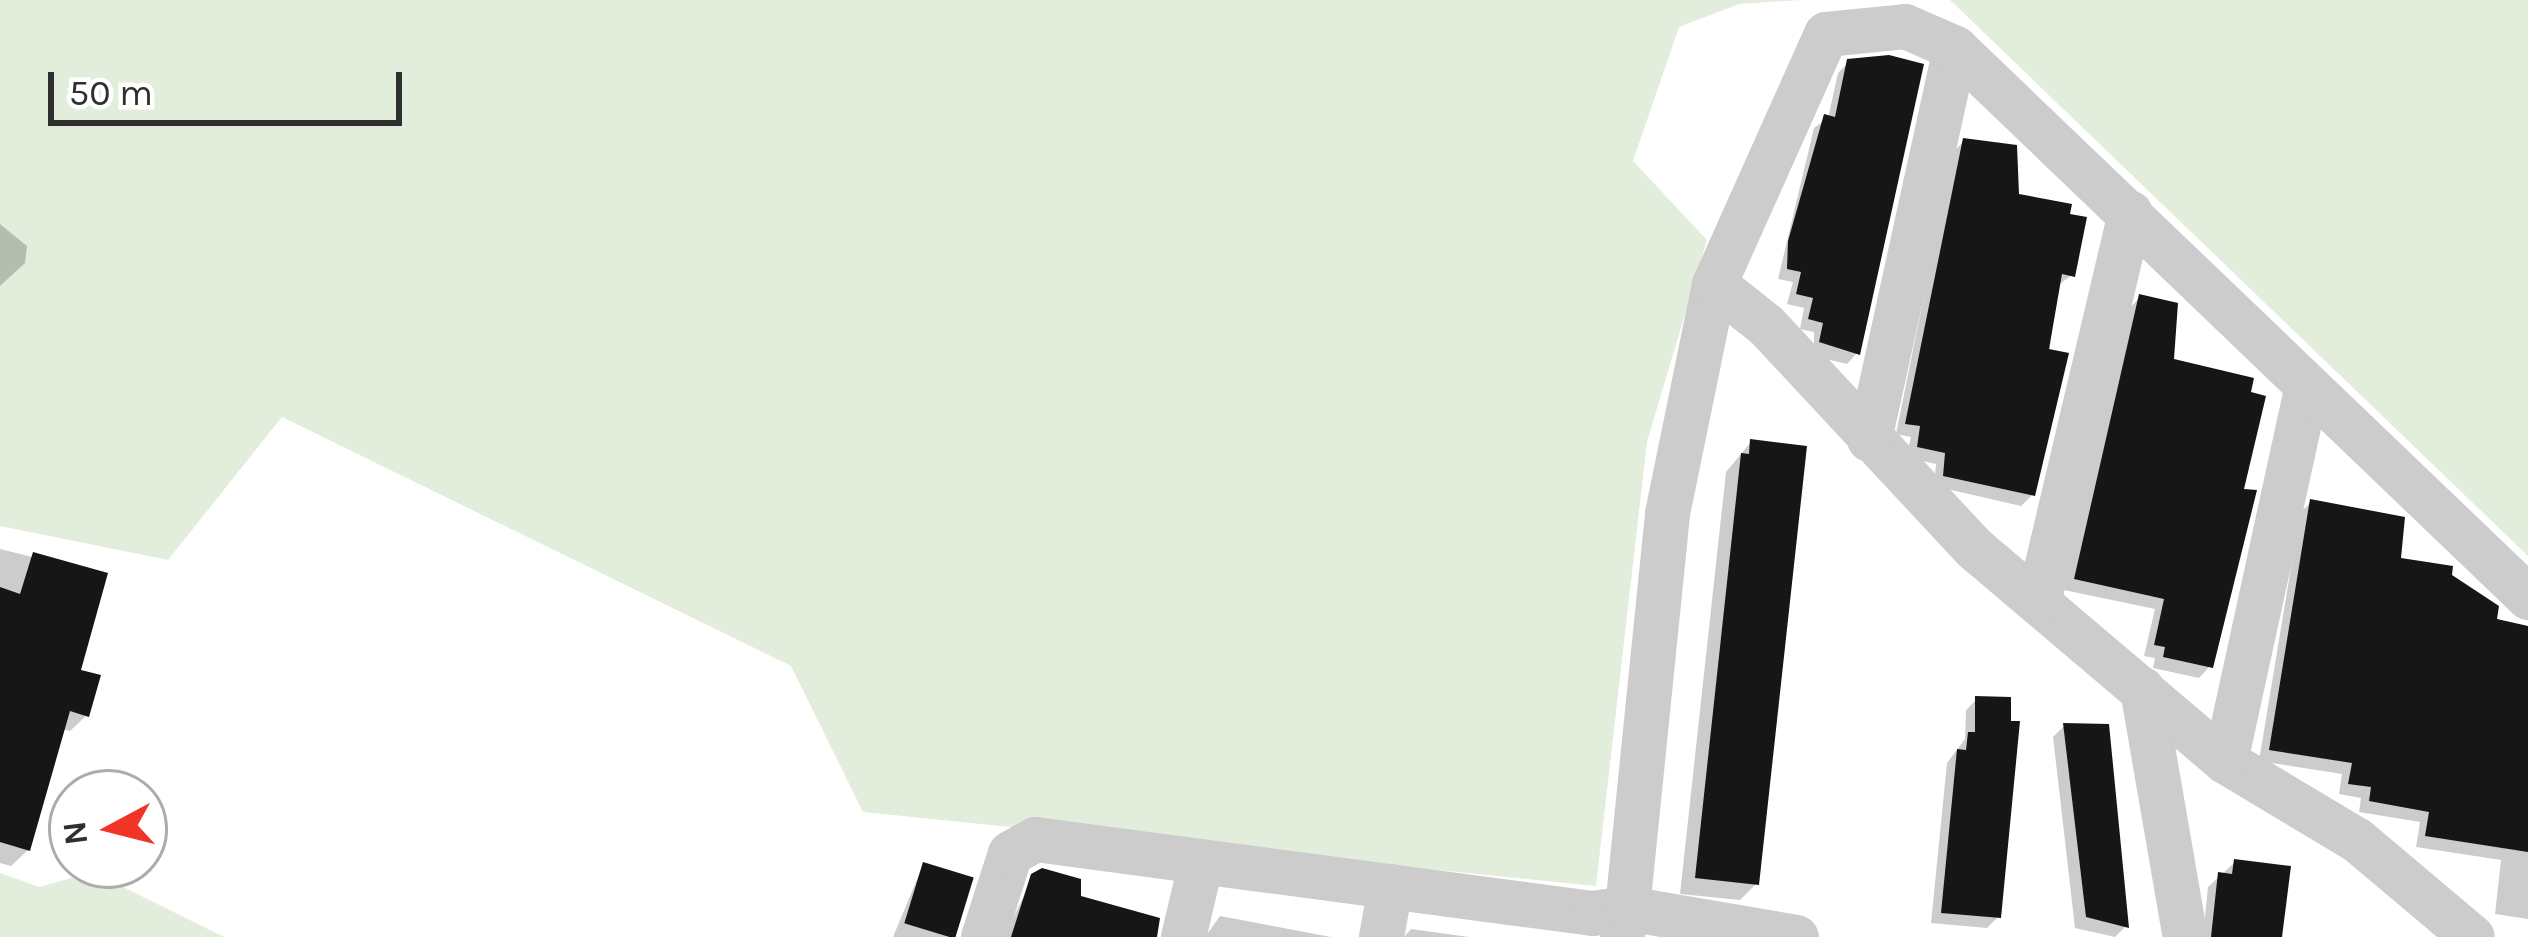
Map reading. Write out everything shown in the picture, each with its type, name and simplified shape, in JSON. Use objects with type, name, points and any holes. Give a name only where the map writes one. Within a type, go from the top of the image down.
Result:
[{"type":"street","points":[[1624,922],[1667,513],[1714,284],[1826,34],[1905,26],[1954,48],[2528,597]]},
{"type":"street","points":[[1869,439],[1954,48]]},
{"type":"street","points":[[2038,602],[2130,212]]},
{"type":"street","points":[[1714,284],[1766,325],[1869,439],[2038,602],[2225,761],[2357,840],[2472,937]]},
{"type":"street","points":[[2225,761],[2307,386]]},
{"type":"street","points":[[2142,689],[2185,937]]},
{"type":"street","points":[[983,937],[1010,853],[1035,839],[1200,865],[1592,913],[1624,922],[1796,937]]},
{"type":"street","points":[[1183,937],[1200,865]]},
{"type":"street","points":[[1381,937],[1390,886]]},
{"type":"green space","points":[[0,0],[1800,0],[1739,4],[1679,27],[1633,161],[1707,240],[1647,442],[1596,886],[863,812],[791,666],[282,417],[168,560],[0,526]]},
{"type":"green space","points":[[1950,0],[2528,0],[2528,556]]},
{"type":"green space","points":[[0,873],[39,887],[127,889],[224,937],[0,937]]},
{"type":"building","points":[[1889,55],[1924,64],[1860,355],[1819,342],[1823,323],[1808,319],[1813,298],[1796,294],[1801,272],[1787,269],[1788,241],[1824,114],[1835,117],[1847,59]]},
{"type":"building","points":[[1963,138],[2017,145],[2019,194],[2072,204],[2070,214],[2087,217],[2075,277],[2062,274],[2049,349],[2069,353],[2035,496],[1943,476],[1945,453],[1917,447],[1920,426],[1905,424]]},
{"type":"building","points":[[2139,294],[2178,303],[2174,359],[2254,378],[2251,392],[2266,396],[2244,489],[2257,490],[2213,668],[2163,657],[2165,647],[2154,645],[2164,599],[2074,579]]},
{"type":"building","points":[[1750,439],[1807,446],[1759,885],[1695,878],[1741,453],[1749,454]]},
{"type":"building","points":[[2310,499],[2405,517],[2401,558],[2453,566],[2452,575],[2499,606],[2497,619],[2528,626],[2528,852],[2425,836],[2429,812],[2369,801],[2371,787],[2348,784],[2352,763],[2269,750]]},
{"type":"building","points":[[33,552],[108,573],[81,670],[101,675],[89,717],[70,711],[53,769],[48,769],[48,788],[30,851],[0,842],[0,587],[20,594]]},
{"type":"building","points":[[1975,696],[2011,697],[2011,721],[2020,721],[2001,918],[1941,913],[1957,749],[1966,750],[1968,732],[1975,732]]},
{"type":"building","points":[[2063,723],[2109,724],[2129,928],[2086,917]]},
{"type":"building","points":[[2234,859],[2291,866],[2282,937],[2211,937],[2218,872],[2232,874]]},
{"type":"building","points":[[923,862],[974,877],[955,937],[904,923]]},
{"type":"building","points":[[1042,868],[1081,879],[1081,896],[1160,918],[1157,937],[1011,937],[1031,874]]}]
